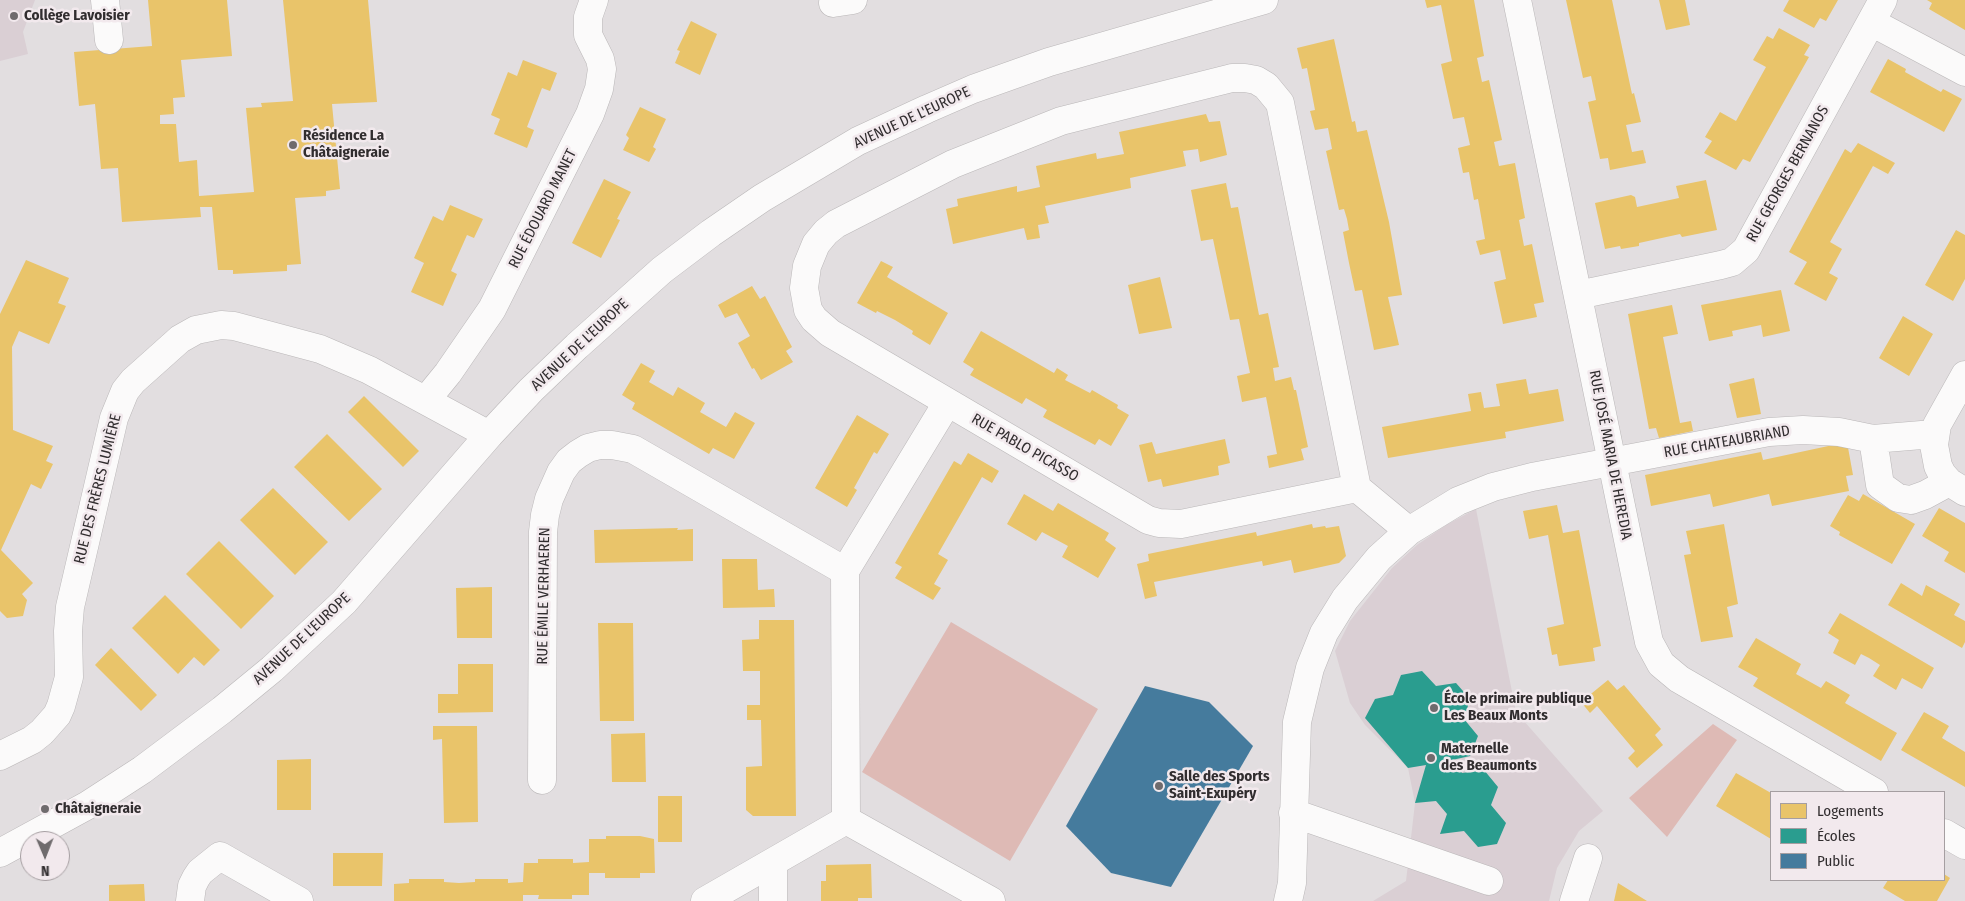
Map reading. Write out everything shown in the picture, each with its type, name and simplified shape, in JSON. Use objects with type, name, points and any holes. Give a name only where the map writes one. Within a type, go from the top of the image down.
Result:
[{"type":"street","points":[[105,0],[109,40]]},
{"type":"street","name":"RUE ÉDOUARD MANET","points":[[426,400],[448,373],[492,309],[590,114],[599,89],[602,69],[600,59],[588,35],[588,17],[594,0]]},
{"type":"street","name":"AVENUE DE L'EUROPE","points":[[0,853],[88,805],[142,770],[222,710],[272,669],[322,624],[361,584],[489,435],[563,359],[648,281],[738,214],[834,154],[927,109],[1009,76],[1050,62],[1264,0]]},
{"type":"street","name":"RUE JOSÉ MARIA DE HEREDIA","points":[[1517,0],[1644,627],[1649,642],[1661,664],[1679,679],[1872,791]]},
{"type":"street","name":"RUE GEORGES BERNANOS","points":[[1578,295],[1721,265],[1732,262],[1746,250],[1877,11],[1965,72]]},
{"type":"street","name":"RUE PABLO PICASSO","points":[[1246,78],[1256,80],[1266,86],[1280,103],[1283,115],[1357,488],[1181,524],[1159,523],[1148,520],[830,333],[814,319],[808,310],[805,299],[805,275],[811,253],[826,232],[836,224],[953,164],[1061,121],[1218,80],[1246,78]]},
{"type":"street","name":"RUE DES FRÈRES LUMIÈRE","points":[[0,756],[32,740],[42,732],[57,715],[65,697],[69,677],[68,631],[70,607],[114,418],[125,391],[168,349],[196,330],[220,325],[234,326],[320,349],[369,370],[489,435]]},
{"type":"street","points":[[1873,439],[1880,485],[1898,498],[1911,500],[1957,487],[1938,466],[1935,455],[1934,434],[1936,425],[1965,375]]},
{"type":"street","points":[[846,820],[845,571],[948,402]]},
{"type":"street","name":"RUE CHATEAUBRIAND","points":[[1288,901],[1292,883],[1297,722],[1304,686],[1316,650],[1334,614],[1356,583],[1379,558],[1410,531],[1442,510],[1493,487],[1532,477],[1769,432],[1785,430],[1850,433],[1873,439],[1934,434]]},
{"type":"street","name":"RUE ÉMILE VERHAEREN","points":[[542,780],[543,532],[549,499],[561,472],[569,461],[578,454],[588,448],[600,445],[612,444],[633,449],[845,571]]},
{"type":"street","points":[[1357,488],[1410,531]]},
{"type":"street","points":[[1293,814],[1489,881]]},
{"type":"street","points":[[705,901],[846,820]]},
{"type":"street","points":[[846,820],[991,901]]},
{"type":"street","points":[[1945,833],[1965,845]]},
{"type":"street","points":[[190,901],[192,886],[196,878],[200,872],[220,856],[299,901]]},
{"type":"street","points":[[1574,901],[1588,858]]},
{"type":"street","points":[[773,862],[773,901]]},
{"type":"shaded area","name":"Collège Lavoisier","points":[[0,0],[35,0],[23,32],[28,54],[0,61]]},
{"type":"shaded area","name":"École primaire publique Les Beaux Monts","points":[[1476,509],[1516,712],[1603,811],[1579,831],[1557,868],[1549,901],[1373,901],[1406,881],[1415,803],[1408,768],[1365,725],[1350,703],[1335,651],[1350,621],[1392,568],[1417,545],[1446,525]]},
{"type":"shaded area","points":[[951,622],[1098,709],[1010,861],[862,772]]},
{"type":"shaded area","points":[[1713,724],[1737,740],[1667,837],[1629,798]]},
{"type":"building: Logements","name":"Résidence La Châtaigneraie","points":[[148,0],[227,0],[232,56],[181,60],[185,97],[173,98],[174,114],[160,115],[160,124],[176,124],[179,162],[197,160],[199,196],[254,192],[246,108],[262,107],[261,103],[293,101],[283,0],[368,0],[377,102],[332,104],[340,189],[326,191],[326,196],[295,198],[301,264],[287,265],[287,271],[233,274],[233,270],[218,270],[212,207],[200,207],[201,217],[122,222],[118,168],[101,169],[95,104],[79,106],[74,52],[152,46]]},
{"type":"building: Logements","points":[[1425,0],[1474,0],[1484,56],[1477,58],[1482,82],[1489,80],[1502,140],[1494,142],[1499,166],[1515,163],[1525,218],[1519,220],[1524,246],[1532,244],[1544,302],[1534,304],[1537,317],[1503,324],[1494,282],[1506,279],[1500,250],[1480,255],[1476,241],[1485,239],[1478,199],[1474,200],[1469,172],[1463,173],[1458,148],[1470,145],[1464,117],[1453,119],[1441,64],[1452,61],[1441,5],[1427,8]]},
{"type":"building: Logements","points":[[1566,0],[1612,0],[1632,94],[1634,93],[1641,122],[1626,125],[1632,152],[1643,150],[1646,163],[1610,170],[1608,158],[1600,159],[1588,102],[1596,100],[1591,76],[1583,78]]},
{"type":"building: Logements","points":[[1659,0],[1685,0],[1690,25],[1666,30]]},
{"type":"building: Logements","points":[[1789,0],[1838,0],[1826,21],[1820,18],[1814,28],[1783,11]]},
{"type":"building: Logements","points":[[1927,0],[1965,0],[1965,30],[1929,9],[1932,3]]},
{"type":"building: Logements","points":[[691,21],[717,34],[700,75],[675,63],[680,51],[677,50]]},
{"type":"building: Logements","points":[[1779,28],[1810,45],[1804,55],[1809,57],[1750,162],[1743,159],[1736,170],[1704,153],[1712,141],[1705,137],[1720,112],[1736,121],[1766,67],[1753,60],[1767,36],[1773,39]]},
{"type":"building: Logements","points":[[1334,39],[1352,122],[1355,121],[1357,132],[1367,130],[1389,222],[1402,295],[1388,297],[1399,345],[1374,350],[1362,290],[1355,291],[1349,263],[1343,232],[1349,230],[1347,219],[1344,209],[1339,210],[1326,151],[1332,149],[1328,128],[1315,130],[1310,111],[1315,110],[1307,68],[1302,69],[1297,48]]},
{"type":"building: Logements","points":[[1888,59],[1906,69],[1905,72],[1941,92],[1943,89],[1962,99],[1944,132],[1870,92]]},
{"type":"building: Logements","points":[[523,60],[557,73],[550,91],[542,88],[527,127],[534,130],[527,148],[494,134],[500,119],[491,115],[508,72],[517,76]]},
{"type":"building: Logements","points":[[640,107],[666,119],[653,147],[656,149],[649,162],[623,150],[629,138],[626,135]]},
{"type":"building: Logements","points":[[1206,114],[1209,122],[1220,121],[1227,155],[1200,162],[1198,149],[1183,151],[1186,166],[1130,178],[1131,188],[1045,206],[1049,223],[1038,225],[1040,238],[1027,240],[1024,228],[953,244],[946,209],[958,206],[957,199],[1017,186],[1017,192],[1040,187],[1036,166],[1096,153],[1097,159],[1124,154],[1119,132]]},
{"type":"building: Logements","points":[[1858,143],[1895,163],[1888,174],[1873,166],[1830,242],[1842,249],[1829,273],[1838,278],[1826,301],[1794,284],[1807,262],[1789,252],[1845,149],[1851,153]]},
{"type":"building: Logements","points":[[604,179],[631,192],[617,219],[620,220],[601,258],[572,243]]},
{"type":"building: Logements","points":[[1706,180],[1717,230],[1682,237],[1680,234],[1639,243],[1639,246],[1621,249],[1620,246],[1605,249],[1595,203],[1631,195],[1635,197],[1637,207],[1679,198],[1676,186]]},
{"type":"building: Logements","points":[[1226,183],[1231,208],[1238,207],[1259,315],[1268,313],[1279,367],[1273,368],[1275,381],[1291,377],[1294,390],[1296,390],[1308,447],[1301,449],[1304,460],[1269,468],[1267,456],[1277,454],[1266,397],[1242,402],[1237,376],[1250,373],[1239,319],[1230,320],[1213,239],[1201,241],[1191,190]]},
{"type":"building: Logements","points":[[450,205],[483,219],[474,238],[467,235],[451,271],[457,274],[443,306],[411,292],[424,263],[414,258],[433,216],[443,221]]},
{"type":"building: Logements","points":[[1956,230],[1965,235],[1965,279],[1953,301],[1925,285]]},
{"type":"building: Logements","points":[[26,260],[69,278],[58,303],[66,306],[49,344],[19,331],[12,347],[13,430],[53,446],[46,461],[53,464],[41,489],[31,484],[1,550],[33,583],[22,594],[27,600],[23,616],[7,618],[0,611],[0,314]]},
{"type":"building: Logements","points":[[881,261],[893,267],[887,277],[948,313],[930,345],[912,334],[913,331],[895,320],[857,303]]},
{"type":"building: Logements","points":[[1160,277],[1172,328],[1139,334],[1128,285]]},
{"type":"building: Logements","points":[[752,286],[760,299],[765,296],[792,347],[786,351],[793,362],[761,380],[754,368],[752,369],[738,343],[750,336],[737,313],[725,318],[718,305]]},
{"type":"building: Logements","points":[[1781,290],[1790,331],[1763,337],[1761,325],[1732,331],[1733,336],[1709,341],[1701,305]]},
{"type":"building: Logements","points":[[1672,305],[1678,334],[1663,337],[1680,423],[1691,421],[1693,431],[1659,438],[1656,428],[1649,429],[1628,314]]},
{"type":"building: Logements","points":[[1903,316],[1933,334],[1909,376],[1879,358]]},
{"type":"building: Logements","points":[[981,331],[1054,373],[1057,368],[1068,375],[1065,380],[1090,393],[1092,390],[1118,405],[1117,408],[1129,415],[1111,446],[1099,439],[1095,445],[1043,417],[1047,410],[1026,398],[1022,404],[970,375],[974,369],[963,362]]},
{"type":"building: Logements","points":[[641,363],[655,371],[649,382],[673,396],[678,387],[705,403],[700,412],[726,427],[735,412],[755,423],[734,459],[713,448],[709,454],[632,409],[635,403],[622,395]]},
{"type":"building: Logements","points":[[1754,378],[1761,414],[1737,418],[1729,384]]},
{"type":"building: Logements","points":[[1526,379],[1529,394],[1558,389],[1564,421],[1505,432],[1506,438],[1388,458],[1382,427],[1471,411],[1468,394],[1481,392],[1484,408],[1500,406],[1496,384]]},
{"type":"building: Logements","points":[[364,396],[419,451],[403,467],[348,412]]},
{"type":"building: Logements","points":[[857,415],[889,434],[877,454],[874,452],[854,488],[857,490],[847,507],[815,488]]},
{"type":"building: Logements","points":[[327,434],[382,489],[349,521],[294,467]]},
{"type":"building: Logements","points":[[1225,439],[1230,463],[1218,466],[1219,475],[1163,487],[1161,479],[1148,482],[1139,445],[1152,442],[1156,454]]},
{"type":"building: Logements","points":[[1847,442],[1853,475],[1846,476],[1849,491],[1772,506],[1769,494],[1713,507],[1710,494],[1651,506],[1645,475],[1761,452],[1763,460]]},
{"type":"building: Logements","points":[[968,453],[999,471],[992,483],[982,477],[938,554],[948,560],[934,584],[941,588],[933,600],[895,578],[902,567],[895,563],[954,461],[961,465]]},
{"type":"building: Logements","points":[[273,488],[328,542],[295,575],[240,520]]},
{"type":"building: Logements","points":[[1024,494],[1053,511],[1058,503],[1109,533],[1105,540],[1116,548],[1098,578],[1062,557],[1068,546],[1042,532],[1036,541],[1007,524]]},
{"type":"building: Logements","points":[[1863,494],[1915,524],[1892,564],[1839,535],[1840,532],[1830,526],[1848,495],[1859,501]]},
{"type":"building: Logements","points":[[1557,505],[1563,533],[1579,530],[1601,646],[1593,648],[1595,661],[1559,666],[1557,654],[1552,655],[1547,628],[1564,624],[1548,535],[1529,539],[1523,511]]},
{"type":"building: Logements","points":[[1939,508],[1965,523],[1965,573],[1944,561],[1949,552],[1922,536]]},
{"type":"building: Logements","points":[[1312,524],[1313,528],[1339,526],[1346,556],[1339,563],[1294,573],[1291,560],[1263,566],[1262,561],[1154,582],[1157,596],[1145,599],[1137,564],[1149,561],[1148,554],[1256,532],[1257,536]]},
{"type":"building: Logements","points":[[1724,524],[1738,604],[1727,607],[1733,637],[1701,642],[1684,555],[1691,554],[1686,531]]},
{"type":"building: Logements","points":[[678,528],[677,530],[693,529],[693,561],[595,563],[594,530]]},
{"type":"building: Logements","points":[[219,541],[274,596],[241,629],[186,574]]},
{"type":"building: Logements","points":[[722,559],[757,559],[758,590],[774,589],[775,607],[723,608]]},
{"type":"building: Logements","points":[[1901,583],[1922,596],[1926,585],[1960,604],[1954,615],[1965,621],[1965,642],[1962,648],[1888,605]]},
{"type":"building: Logements","points":[[492,587],[492,638],[457,638],[456,588]]},
{"type":"building: Logements","points":[[165,595],[220,650],[204,666],[194,657],[178,674],[132,628]]},
{"type":"building: Logements","points":[[1840,613],[1934,668],[1922,689],[1902,678],[1896,690],[1873,676],[1880,665],[1869,658],[1861,654],[1855,665],[1833,653],[1839,640],[1828,633]]},
{"type":"building: Logements","points":[[759,620],[794,620],[796,816],[753,816],[746,810],[746,767],[762,766],[761,720],[747,720],[747,705],[760,705],[760,671],[743,671],[742,640],[759,639]]},
{"type":"building: Logements","points":[[598,623],[633,623],[634,721],[600,721]]},
{"type":"building: Logements","points":[[1756,638],[1801,664],[1796,674],[1821,688],[1826,681],[1850,695],[1845,703],[1897,733],[1881,761],[1753,686],[1758,678],[1738,667]]},
{"type":"building: Logements","points":[[111,648],[157,695],[141,711],[95,665]]},
{"type":"building: Logements","points":[[458,664],[493,664],[493,712],[438,713],[438,694],[458,694]]},
{"type":"building: Logements","points":[[1608,680],[1617,690],[1624,685],[1661,729],[1655,735],[1663,745],[1637,768],[1628,758],[1635,751],[1597,706],[1590,713],[1581,702]]},
{"type":"building: Logements","points":[[1924,712],[1949,726],[1942,738],[1965,752],[1965,787],[1901,750]]},
{"type":"building: Logements","points":[[433,726],[477,726],[478,822],[444,823],[442,739],[433,740]]},
{"type":"building: Logements","points":[[645,733],[646,782],[612,782],[611,734]]},
{"type":"building: Logements","points":[[311,759],[311,810],[277,810],[277,760]]},
{"type":"building: Logements","points":[[1736,773],[1770,792],[1770,838],[1716,806]]},
{"type":"building: Logements","points":[[658,796],[682,796],[682,842],[658,842]]},
{"type":"building: Logements","points":[[606,836],[640,836],[654,839],[655,873],[640,873],[640,878],[605,878],[605,873],[589,873],[589,895],[572,895],[572,899],[538,899],[539,895],[523,895],[523,901],[394,901],[394,884],[409,883],[409,879],[444,879],[444,882],[459,883],[475,882],[475,879],[508,879],[508,883],[523,882],[524,863],[538,863],[538,859],[573,859],[573,863],[589,862],[589,839],[606,839]]},
{"type":"building: Logements","points":[[333,853],[383,853],[382,886],[333,886]]},
{"type":"building: Logements","points":[[871,864],[872,898],[858,898],[858,901],[821,901],[821,881],[826,881],[826,865]]},
{"type":"building: Logements","points":[[1945,875],[1950,878],[1937,901],[1905,901],[1883,888],[1887,881],[1945,881]]},
{"type":"building: Logements","points":[[1618,883],[1647,901],[1614,901]]},
{"type":"building: Logements","points":[[144,884],[145,901],[109,901],[109,885]]},
{"type":"building: Écoles","name":"Maternelle des Beaumonts","points":[[1422,671],[1436,686],[1456,683],[1470,699],[1464,719],[1478,736],[1470,756],[1452,760],[1462,773],[1484,770],[1498,787],[1491,805],[1506,823],[1497,844],[1478,847],[1464,831],[1440,834],[1447,814],[1436,801],[1415,803],[1426,765],[1408,768],[1365,718],[1375,699],[1393,695],[1401,675]]},
{"type":"building: Public","name":"Salle des Sports Saint-Exupéry","points":[[1145,686],[1209,702],[1253,746],[1171,887],[1111,873],[1066,826]]},
{"type":"place","name":"Collège Lavoisier","points":[[14,16]]},
{"type":"place","name":"Résidence La Châtaigneraie","points":[[293,145]]},
{"type":"place","name":"École primaire publique Les Beaux Monts","points":[[1434,708]]},
{"type":"place","name":"Maternelle des Beaumonts","points":[[1431,758]]},
{"type":"place","name":"Salle des Sports Saint-Exupéry","points":[[1159,786]]},
{"type":"place","name":"Châtaigneraie","points":[[45,809]]}]
